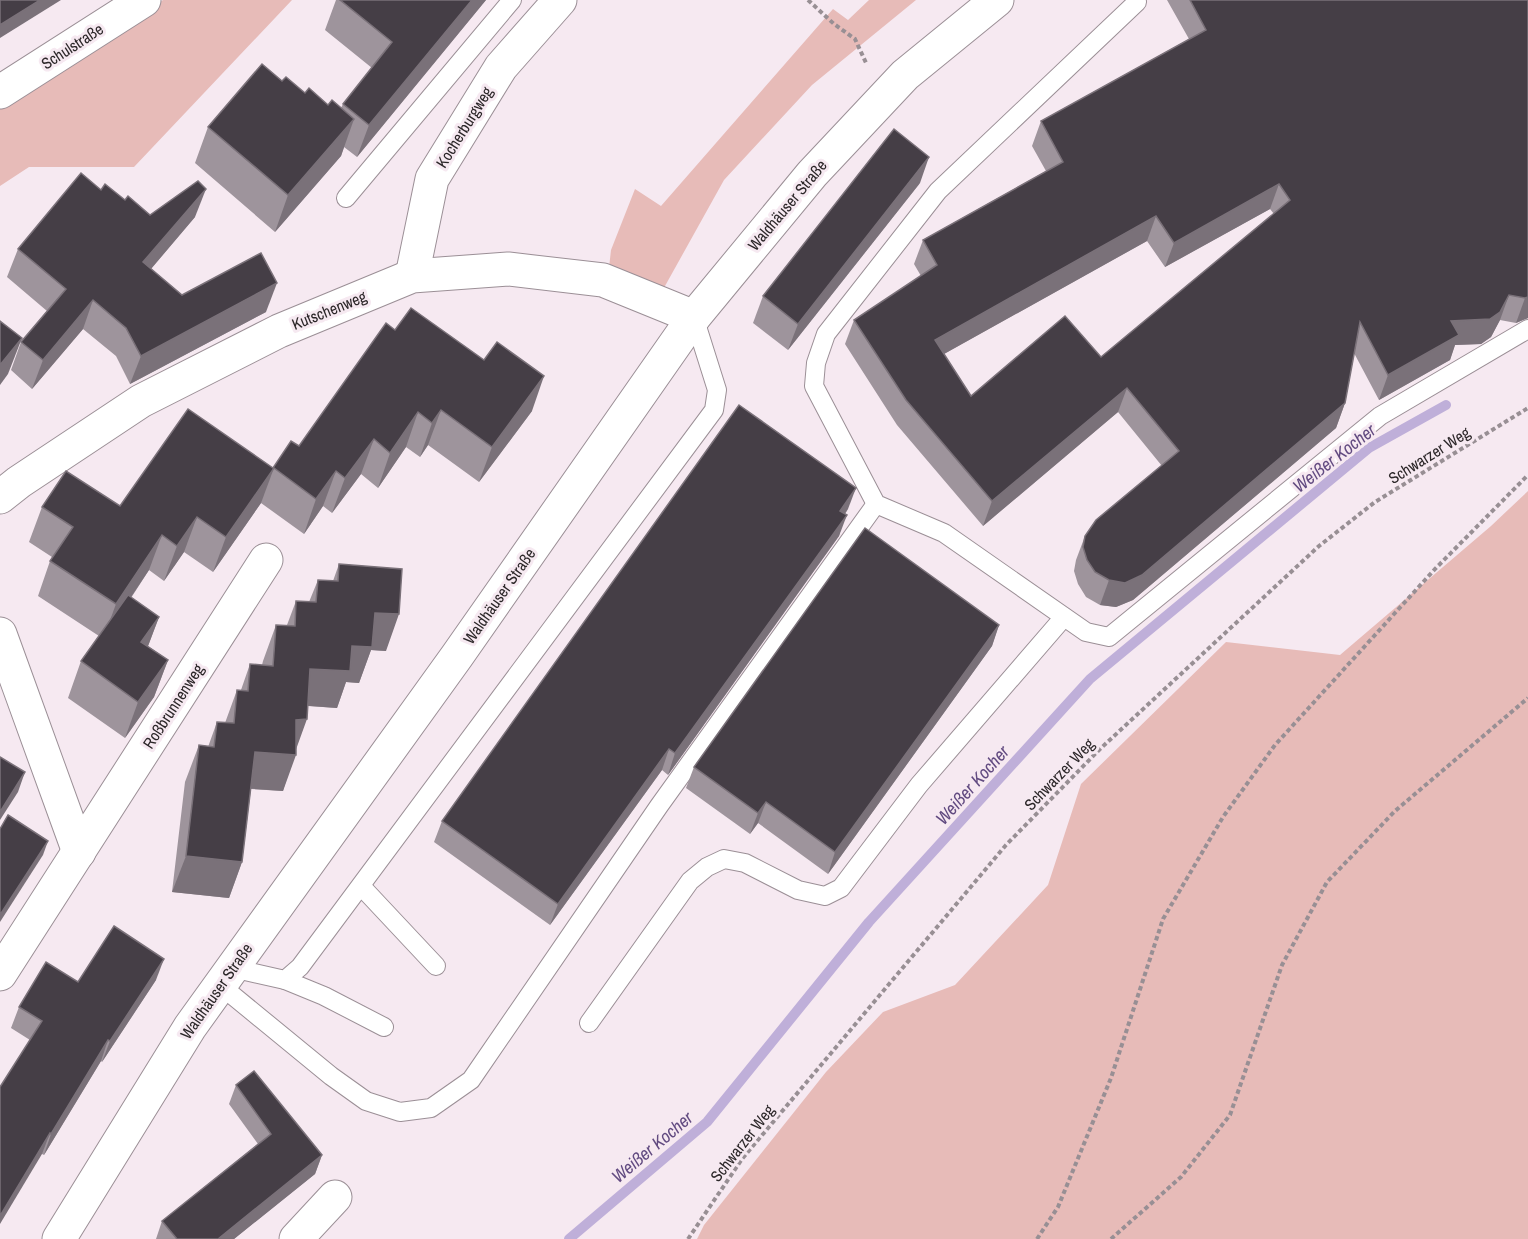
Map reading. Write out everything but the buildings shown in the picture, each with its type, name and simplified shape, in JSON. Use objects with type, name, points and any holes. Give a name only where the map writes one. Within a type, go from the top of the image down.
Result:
[{"type":"street","name":"Schulstraße","points":[[0,92],[144,0]]},
{"type":"street","name":"Kocherburgweg","points":[[411,276],[432,179],[501,67],[560,0]]},
{"type":"street","name":"Waldhäuser Straße","points":[[59,1239],[190,1027],[457,656],[694,317],[812,174],[905,75],[997,0]]},
{"type":"street","name":"Kutschenweg","points":[[0,498],[19,482],[141,401],[279,331],[411,276],[508,269],[603,280],[694,317]]},
{"type":"street","name":"Roßbrunnenweg","points":[[0,974],[266,560]]},
{"type":"street","points":[[0,634],[79,852]]},
{"type":"street","points":[[296,1239],[335,1197]]},
{"type":"lane","points":[[346,198],[512,0]]},
{"type":"lane","points":[[1137,2],[938,191],[826,334],[816,363],[814,386],[876,504],[944,534],[1086,632],[1109,637],[1380,416],[1528,329]]},
{"type":"lane","points":[[285,980],[300,967],[361,886],[714,410],[717,390],[694,317]]},
{"type":"lane","points":[[226,977],[332,1076],[366,1101],[400,1112],[431,1108],[471,1080],[659,806],[876,504]]},
{"type":"lane","points":[[589,1023],[690,881],[707,867],[724,859],[745,864],[798,890],[825,896],[841,888],[919,785],[1064,617]]},
{"type":"lane","points":[[361,886],[436,966]]},
{"type":"lane","points":[[226,977],[285,980],[324,996],[384,1028]]},
{"type":"path","points":[[808,0],[834,24],[855,39],[868,68]]},
{"type":"path","name":"Schwarzer Weg","points":[[688,1239],[750,1150],[1006,845],[1100,748],[1319,546],[1376,502],[1528,408]]},
{"type":"path","points":[[1037,1239],[1058,1207],[1111,1078],[1163,919],[1223,817],[1275,745],[1435,569],[1528,475]]},
{"type":"path","points":[[1111,1239],[1180,1177],[1230,1115],[1282,966],[1327,882],[1395,811],[1528,698]]},
{"type":"shaded area","points":[[163,0],[292,0],[134,167],[29,167],[0,186],[0,107]]},
{"type":"shaded area","points":[[869,0],[916,0],[812,85],[724,180],[660,295],[608,277],[611,250],[635,189],[661,206],[833,9],[848,20]]},
{"type":"shaded area","points":[[1528,491],[1528,1239],[697,1239],[704,1225],[826,1072],[883,1012],[955,985],[1048,885],[1081,784],[1226,642],[1340,655],[1491,526]]},
{"type":"waterway","name":"Weißer Kocher","points":[[569,1239],[707,1122],[869,922],[1090,679],[1369,448],[1446,405]]}]
